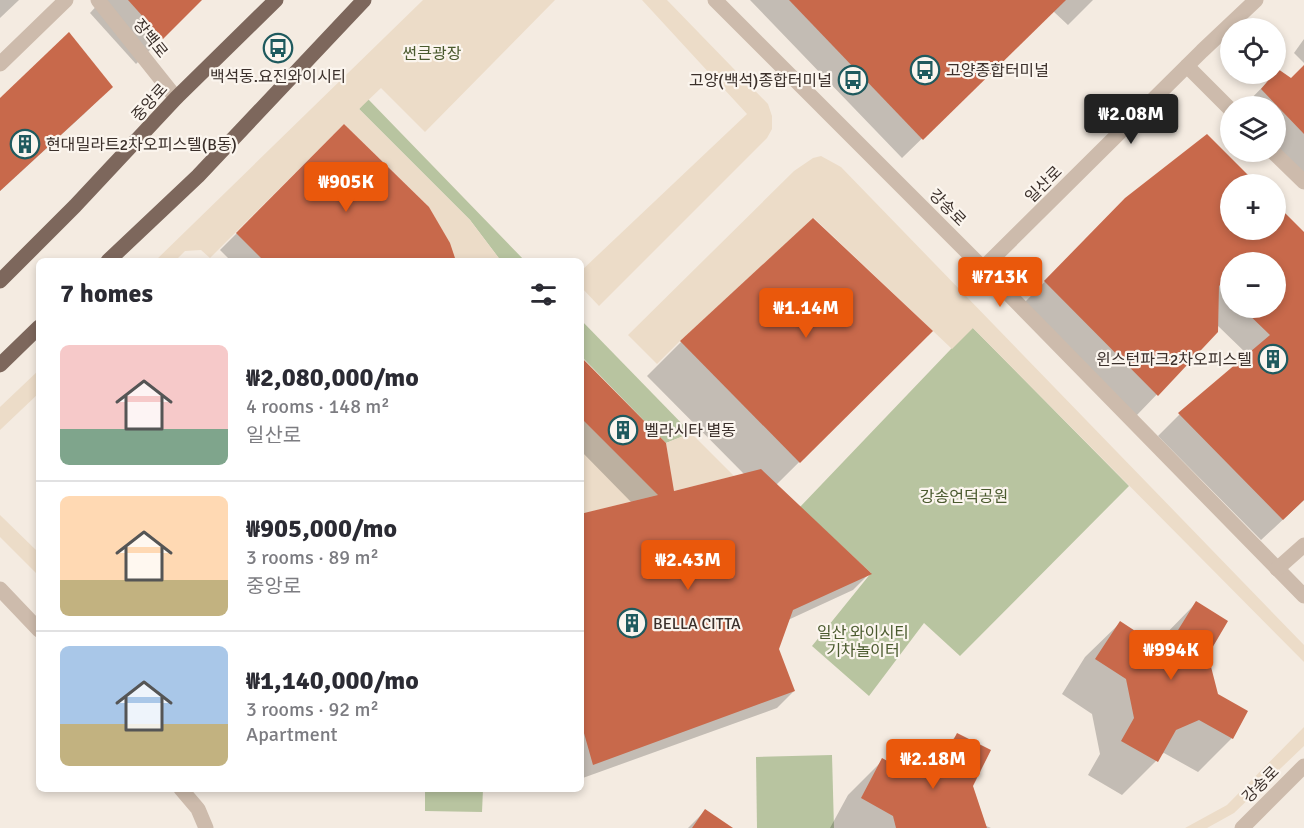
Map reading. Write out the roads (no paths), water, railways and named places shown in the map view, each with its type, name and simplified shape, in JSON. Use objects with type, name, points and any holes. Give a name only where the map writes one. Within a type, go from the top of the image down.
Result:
[{"type":"main road","name":"중앙로","points":[[0,281],[75,206],[176,98],[276,0]]},
{"type":"main road","points":[[111,258],[198,176],[363,0]]},
{"type":"main road","points":[[0,365],[36,330]]},
{"type":"street","points":[[0,64],[66,0]]},
{"type":"street","name":"장백로","points":[[98,0],[176,98]]},
{"type":"street","name":"강송로","points":[[715,0],[983,268],[1304,596]]},
{"type":"street","name":"일산로","points":[[983,268],[1256,0]]},
{"type":"street","points":[[1187,66],[1220,99]]},
{"type":"street","points":[[1283,162],[1304,182]]},
{"type":"street","points":[[1278,569],[1304,545]]},
{"type":"street","points":[[0,589],[36,627]]},
{"type":"street","name":"강송로","points":[[1242,828],[1304,766]]},
{"type":"street","points":[[184,792],[198,809],[206,828]]},
{"type":"place","name":"백석동.요진와이시티","points":[[278,48]]},
{"type":"place","name":"고양종합터미널","points":[[925,70]]},
{"type":"place","name":"고양(백석)종합터미널","points":[[853,80]]},
{"type":"place","name":"현대밀라트2차오피스텔(B동)","points":[[25,144]]},
{"type":"place","name":"윈스턴파크2차오피스텔","points":[[1273,359]]},
{"type":"place","name":"벨라시타 별동","points":[[623,430]]},
{"type":"place","name":"BELLA CITTA","points":[[632,623]]},
{"type":"park label","name":"썬큰광장","points":[[432,53]]},
{"type":"park label","name":"강송언덕공원","points":[[964,496]]},
{"type":"park label","name":"일산 와이시티 기차놀이터","points":[[863,641]]}]
